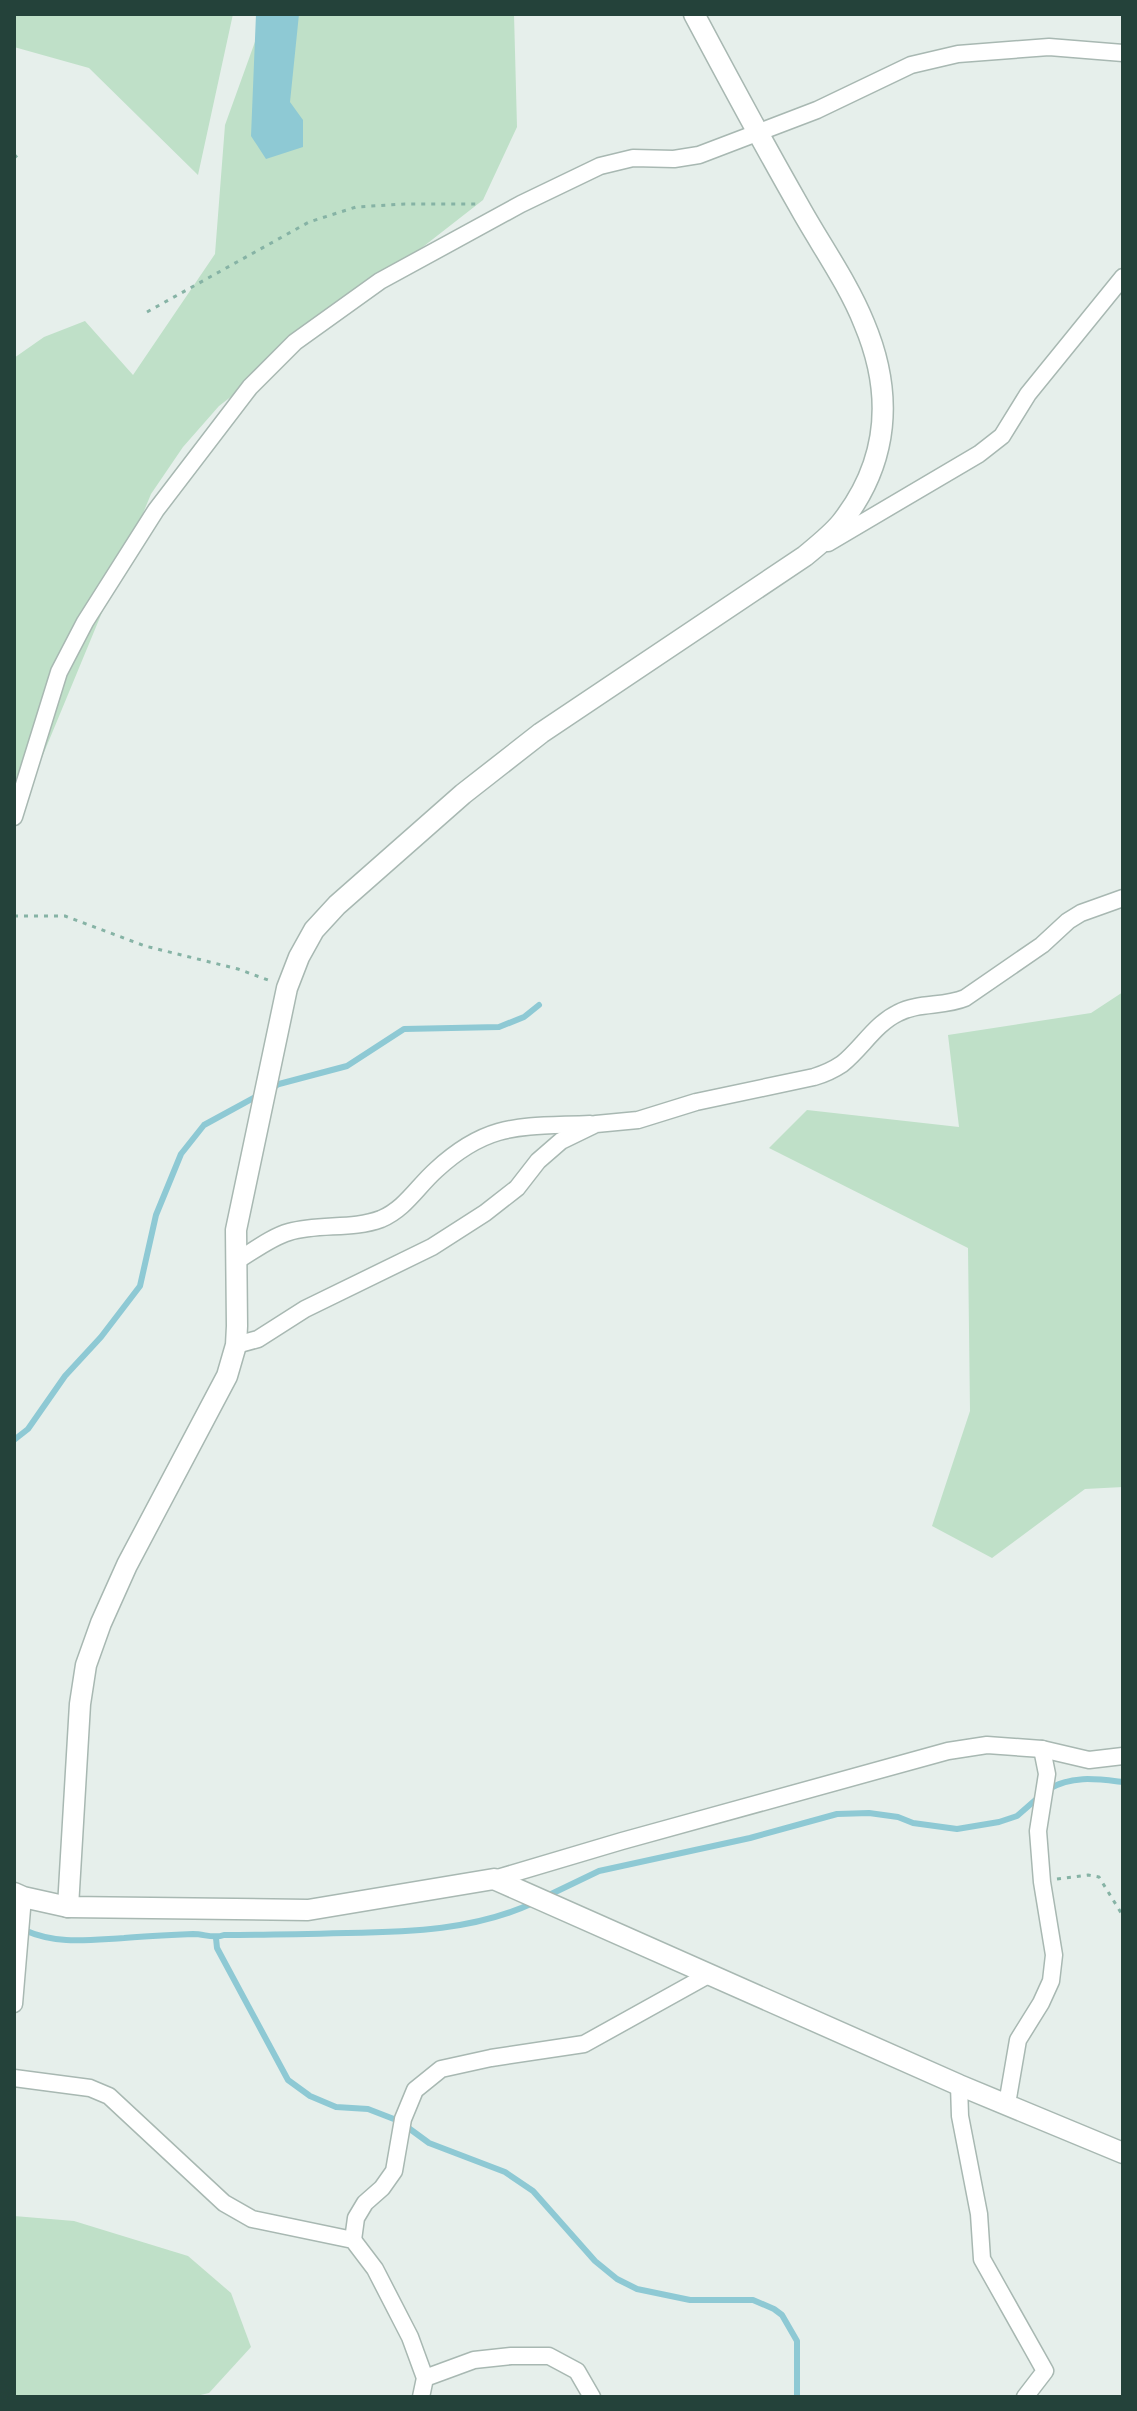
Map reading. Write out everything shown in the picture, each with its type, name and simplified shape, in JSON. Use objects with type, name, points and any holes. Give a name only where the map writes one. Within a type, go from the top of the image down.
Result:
[{"type":"street","points":[[694,14],[864,322],[882,387],[884,413],[874,467],[862,492],[839,526],[805,556]]},
{"type":"street","points":[[14,817],[59,672],[85,622],[156,510],[250,387],[295,342],[380,281],[521,204],[600,166],[633,158],[674,159],[699,155],[817,110],[911,65],[958,54],[1049,47],[1123,53]]},
{"type":"street","points":[[68,1907],[80,1704],[86,1665],[127,1565],[227,1376],[236,1345],[236,1230],[287,988],[314,930],[337,905],[463,794],[541,733],[805,556],[979,454],[1002,436],[1028,394],[1123,277]]},
{"type":"street","points":[[235,1262],[289,1232],[367,1223],[392,1214],[434,1171],[462,1148],[485,1135],[507,1128],[638,1120],[696,1102],[831,1071],[899,1012],[953,1003],[965,998],[1042,945],[1068,921],[1123,898]]},
{"type":"street","points":[[236,1345],[258,1339],[305,1309],[432,1247],[517,1188],[538,1161],[561,1141],[596,1124]]},
{"type":"street","points":[[14,2004],[20,1901],[68,1907],[308,1910],[494,1879],[948,1751],[987,1745],[1042,1749],[1089,1760],[1123,1756]]},
{"type":"street","points":[[1007,2104],[1018,2040],[1051,1981],[1054,1955],[1042,1882],[1038,1831],[1047,1774],[1042,1749]]},
{"type":"street","points":[[494,1879],[959,2085],[1123,2153]]},
{"type":"street","points":[[353,2240],[356,2218],[365,2203],[382,2188],[394,2171],[403,2119],[415,2090],[441,2069],[584,2044],[710,1974]]},
{"type":"street","points":[[14,2078],[90,2088],[109,2096],[224,2203],[252,2219],[353,2240],[375,2269],[410,2337],[425,2378],[421,2397]]},
{"type":"street","points":[[959,2085],[960,2116],[979,2214],[982,2259],[1045,2371],[1025,2397]]},
{"type":"street","points":[[425,2378],[474,2360],[549,2356],[577,2371],[592,2397]]},
{"type":"path","points":[[14,158],[21,152]]},
{"type":"path","points":[[147,312],[309,222],[356,207],[521,204]]},
{"type":"path","points":[[14,916],[65,916],[145,946],[238,969],[287,988]]},
{"type":"path","points":[[1042,1882],[1088,1875],[1099,1877],[1123,1916]]},
{"type":"green space","points":[[14,14],[233,14],[198,175],[89,68],[14,47]]},
{"type":"green space","points":[[265,14],[514,14],[517,127],[483,200],[219,406],[183,447],[151,494],[14,825],[14,358],[44,337],[85,321],[133,375],[215,254],[225,125]]},
{"type":"green space","points":[[1123,992],[1123,1487],[1085,1489],[992,1558],[932,1526],[970,1411],[968,1248],[769,1148],[807,1110],[959,1127],[948,1035],[1091,1013]]},
{"type":"green space","points":[[14,2216],[74,2221],[188,2256],[231,2293],[251,2347],[209,2393],[192,2397],[14,2397]]},
{"type":"water","points":[[256,14],[299,14],[290,102],[303,120],[303,147],[266,159],[251,136]]},
{"type":"waterway","points":[[272,1088],[347,1066],[404,1029],[499,1027],[524,1017],[539,1005]]},
{"type":"waterway","points":[[14,1440],[28,1429],[65,1376],[101,1337],[140,1286],[156,1215],[181,1154],[204,1125],[259,1095]]},
{"type":"waterway","points":[[1049,1789],[1076,1780],[1123,1782]]},
{"type":"waterway","points":[[547,1896],[599,1871],[750,1838],[837,1814],[869,1813],[957,1829],[1017,1816],[1040,1796]]},
{"type":"waterway","points":[[24,1930],[49,1938],[73,1940],[193,1934],[216,1937],[394,1932],[465,1924],[533,1903]]},
{"type":"waterway","points":[[216,1938],[217,1948],[288,2080],[310,2096],[336,2107],[368,2109],[399,2121],[429,2143],[505,2172],[533,2191],[595,2261],[617,2279],[637,2289],[690,2300],[753,2300],[774,2309],[782,2315],[797,2341],[797,2397]]}]
